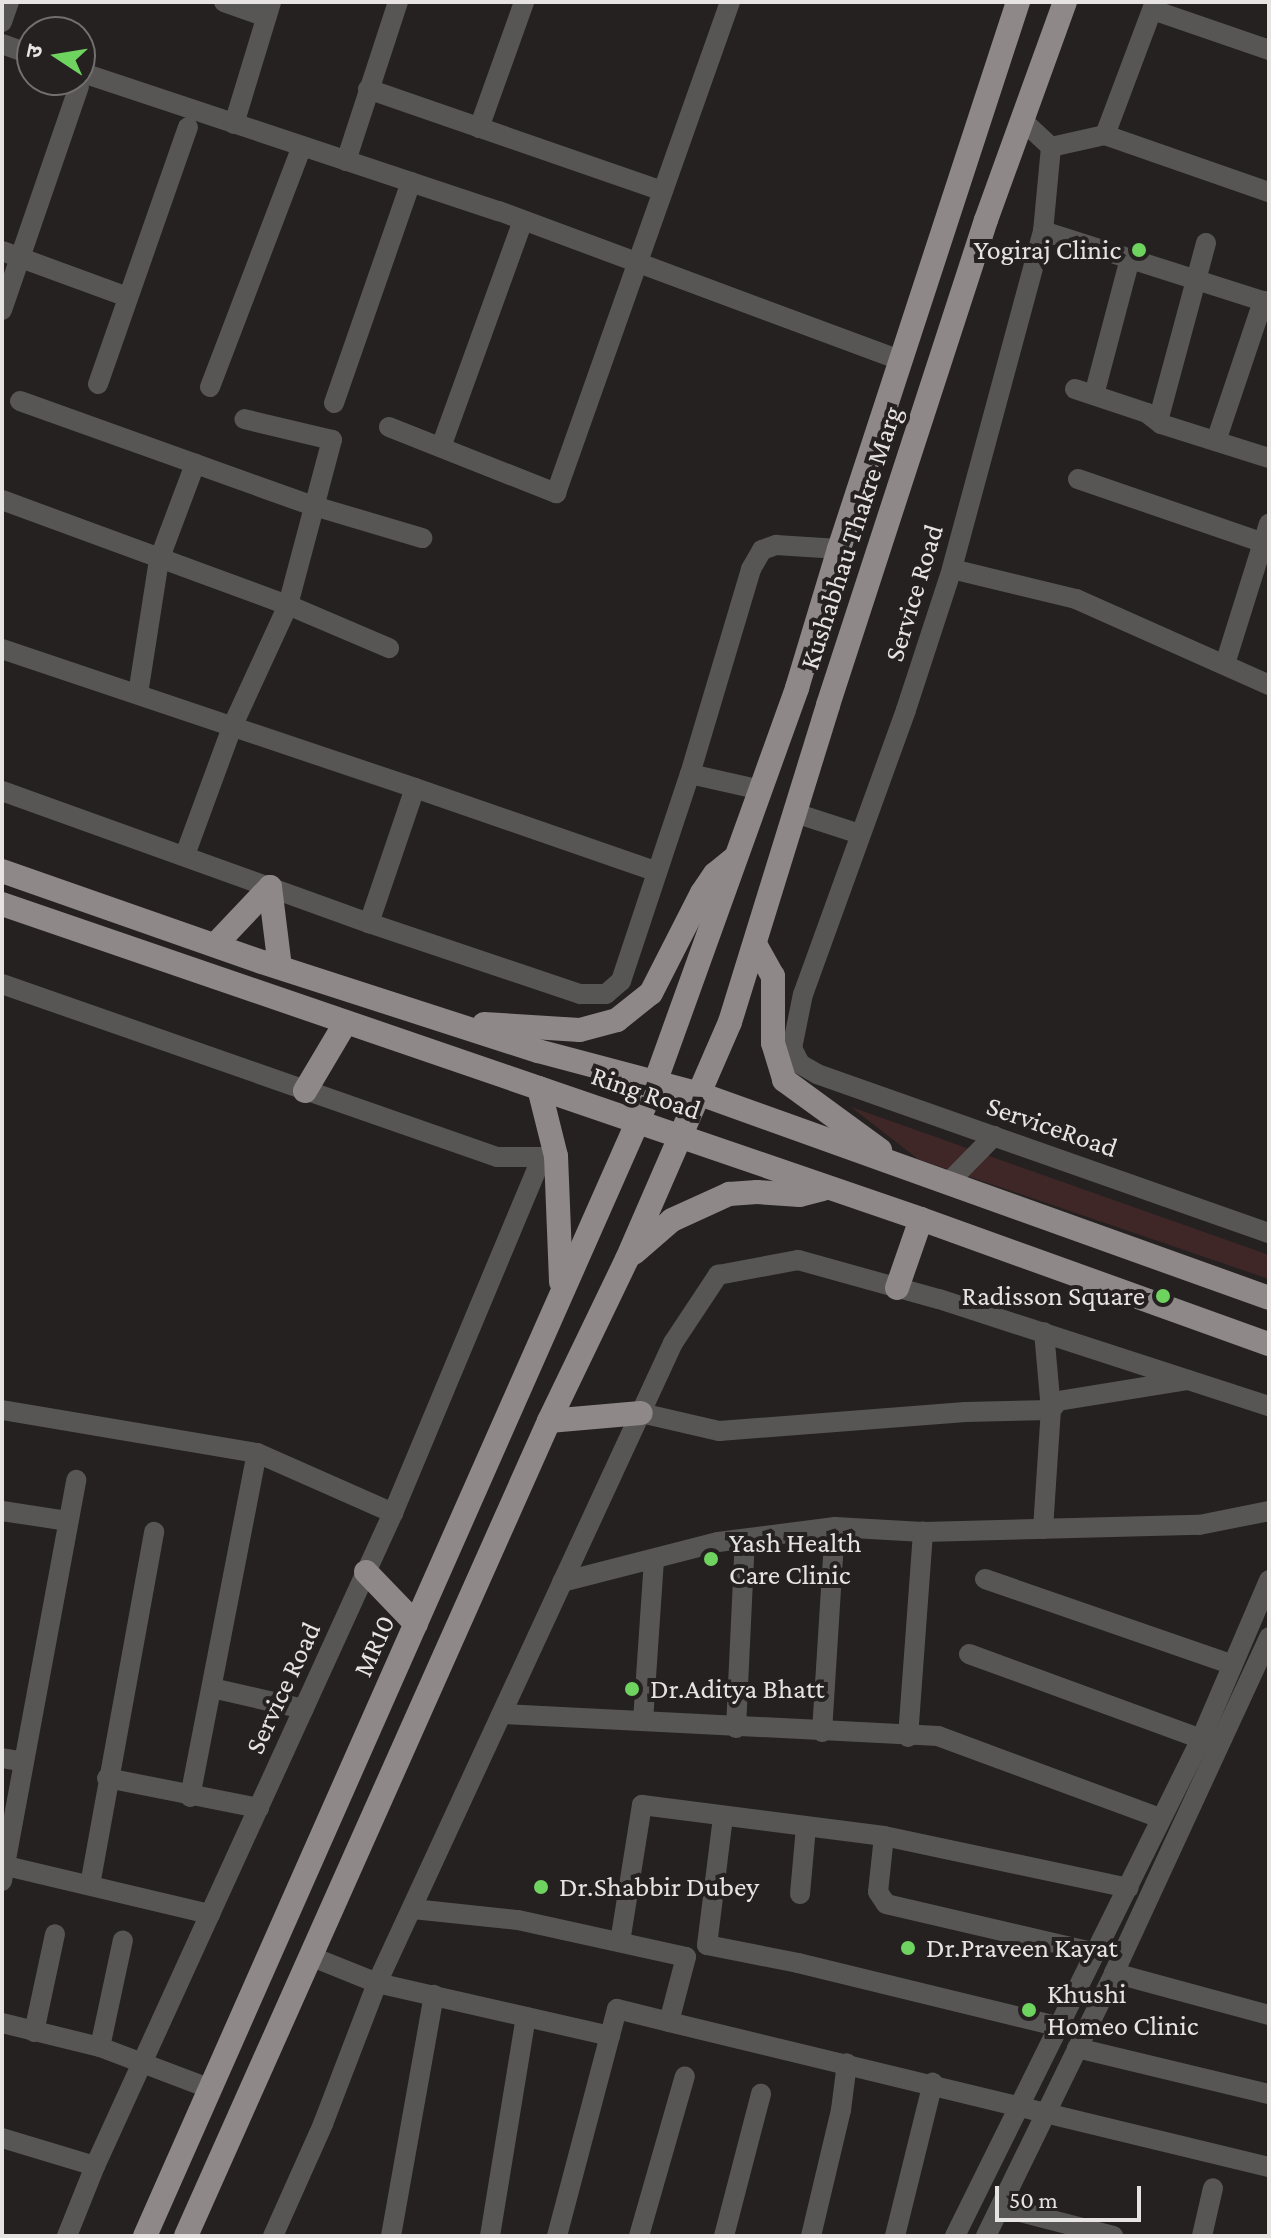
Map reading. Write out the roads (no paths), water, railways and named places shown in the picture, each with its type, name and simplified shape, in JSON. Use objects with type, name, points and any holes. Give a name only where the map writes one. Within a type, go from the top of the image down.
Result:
[{"type":"main road","name":"Kushabhau Thakre Marg","points":[[656,1080],[797,688],[839,549],[1018,2]]},
{"type":"main road","name":"Kushabhau Thakre Marg","points":[[700,1094],[730,1022],[981,235],[1065,2]]},
{"type":"main road","points":[[450,1022],[580,1030],[617,1020],[651,993],[702,893],[715,874],[739,855]]},
{"type":"main road","name":"Ring Road","points":[[2,871],[280,967],[538,1051],[700,1094],[1269,1298]]},
{"type":"main road","points":[[215,945],[270,887]]},
{"type":"main road","points":[[270,887],[280,967]]},
{"type":"main road","name":"Ring Road","points":[[2,904],[825,1189],[921,1219],[1269,1344]]},
{"type":"main road","points":[[755,944],[773,976],[773,1043],[784,1080],[904,1167]]},
{"type":"main road","points":[[305,1091],[346,1022]]},
{"type":"main road","name":"MR10","points":[[145,2236],[656,1080]]},
{"type":"main road","points":[[539,1088],[561,1292]]},
{"type":"main road","points":[[186,2236],[549,1421],[627,1259],[700,1094]]},
{"type":"main road","points":[[627,1259],[672,1220],[729,1194],[800,1195],[825,1189]]},
{"type":"main road","points":[[897,1288],[921,1219]]},
{"type":"main road","points":[[549,1421],[641,1413]]},
{"type":"main road","points":[[366,1572],[416,1624]]},
{"type":"street","points":[[2,22],[9,2]]},
{"type":"street","points":[[224,2],[269,9],[234,124]]},
{"type":"street","points":[[346,161],[398,2]]},
{"type":"street","points":[[479,128],[524,2]]},
{"type":"street","points":[[389,427],[556,493],[730,2]]},
{"type":"street","points":[[1105,135],[1154,6],[1269,50]]},
{"type":"street","points":[[96,85],[234,124],[523,220],[900,360]]},
{"type":"street","points":[[368,89],[663,191]]},
{"type":"street","points":[[2,310],[11,254],[73,96]]},
{"type":"street","points":[[1022,120],[1051,147],[1105,135],[1269,192]]},
{"type":"street","points":[[98,384],[188,127]]},
{"type":"street","points":[[210,387],[302,146]]},
{"type":"street","name":"Service Road","points":[[817,1074],[800,1064],[792,1048],[803,994],[906,710],[952,569],[1043,231],[1051,147]]},
{"type":"street","points":[[334,403],[411,182]]},
{"type":"street","points":[[441,447],[523,220]]},
{"type":"street","points":[[1043,231],[1266,302],[1216,441]]},
{"type":"street","points":[[1161,424],[1159,417],[1206,243]]},
{"type":"street","points":[[11,254],[128,297]]},
{"type":"street","points":[[1130,259],[1084,392],[1147,413],[1161,424],[1269,458]]},
{"type":"street","points":[[20,401],[314,506],[422,538]]},
{"type":"street","points":[[185,855],[232,727],[288,605],[332,440],[244,419]]},
{"type":"street","points":[[138,694],[159,560],[195,464]]},
{"type":"street","points":[[1078,479],[1266,534],[1225,664]]},
{"type":"street","points":[[2,500],[288,605],[389,648]]},
{"type":"street","points":[[2,791],[369,923],[580,994],[606,994],[621,981],[690,774],[730,630],[751,569],[762,550],[776,545],[839,549]]},
{"type":"street","points":[[952,569],[1076,599],[1269,685]]},
{"type":"street","points":[[2,649],[657,872]]},
{"type":"street","points":[[690,774],[761,790]]},
{"type":"street","points":[[369,923],[415,788]]},
{"type":"street","points":[[795,813],[860,834]]},
{"type":"street","points":[[2,984],[497,1157],[548,1158]]},
{"type":"street","name":"ServiceRoad","points":[[817,1074],[1269,1233]]},
{"type":"street","points":[[948,1183],[994,1136]]},
{"type":"street","name":"Service Road","points":[[67,2236],[95,2166],[393,1513],[548,1158]]},
{"type":"street","points":[[273,2236],[323,2124],[377,1983],[504,1714],[562,1582],[673,1343],[718,1275],[798,1260],[1044,1332],[1269,1406]]},
{"type":"street","points":[[1043,1529],[1051,1410],[1044,1332]]},
{"type":"street","points":[[1051,1410],[1058,1401],[1192,1379]]},
{"type":"street","points":[[2,1410],[257,1453],[393,1513]]},
{"type":"street","points":[[641,1413],[719,1431],[965,1412],[1051,1410]]},
{"type":"street","points":[[190,1797],[257,1453]]},
{"type":"street","points":[[76,1480],[3,1870],[90,1885],[210,1914]]},
{"type":"street","points":[[2,1511],[68,1521]]},
{"type":"street","points":[[562,1582],[718,1542],[745,1540],[755,1535],[835,1527],[923,1532],[1199,1525],[1269,1511]]},
{"type":"street","points":[[822,1732],[835,1527]]},
{"type":"street","points":[[90,1885],[154,1532]]},
{"type":"street","points":[[908,1737],[923,1532]]},
{"type":"street","points":[[736,1728],[745,1540]]},
{"type":"street","points":[[643,1721],[654,1560]]},
{"type":"street","points":[[985,1579],[1233,1665]]},
{"type":"street","points":[[955,2236],[1201,1739],[1269,1580]]},
{"type":"street","points":[[986,2236],[1114,1973],[1269,1637]]},
{"type":"street","points":[[969,1654],[1201,1739]]},
{"type":"street","points":[[212,1688],[304,1709]]},
{"type":"street","points":[[504,1714],[908,1737],[938,1736],[1160,1818]]},
{"type":"street","points":[[2,1758],[24,1762]]},
{"type":"street","points":[[107,1778],[190,1797],[259,1808]]},
{"type":"street","points":[[620,1942],[642,1805],[884,1836],[1129,1888]]},
{"type":"street","points":[[723,1817],[707,1945],[798,1963],[1060,2027]]},
{"type":"street","points":[[800,1894],[806,1827]]},
{"type":"street","points":[[884,1836],[878,1892],[886,1904],[1096,1953]]},
{"type":"street","points":[[413,1909],[518,1920],[686,1957],[669,2022]]},
{"type":"street","points":[[34,2032],[55,1934]]},
{"type":"street","points":[[100,2047],[123,1940]]},
{"type":"street","points":[[310,1956],[377,1983],[610,2036]]},
{"type":"street","points":[[1114,1973],[1269,2015]]},
{"type":"street","points":[[391,2236],[434,1995]]},
{"type":"street","points":[[557,2236],[617,2009],[933,2083],[1269,2167]]},
{"type":"street","points":[[490,2236],[526,2017]]},
{"type":"street","points":[[2,2023],[100,2047],[211,2089]]},
{"type":"street","points":[[1077,2048],[1269,2094]]},
{"type":"street","points":[[811,2236],[841,2110],[847,2063]]},
{"type":"street","points":[[639,2236],[685,2076]]},
{"type":"street","points":[[895,2236],[933,2083]]},
{"type":"street","points":[[724,2236],[761,2094]]},
{"type":"street","points":[[2,2138],[95,2166]]},
{"type":"street","points":[[1202,2236],[1213,2188]]},
{"type":"street","points":[[1001,2207],[1113,2236]]},
{"type":"place","name":"Yogiraj Clinic","points":[[1139,250]]},
{"type":"place","name":"Radisson Square","points":[[1163,1296]]},
{"type":"place","name":"Yash Health Care Clinic","points":[[711,1559]]},
{"type":"place","name":"Dr.Aditya Bhatt","points":[[632,1689]]},
{"type":"place","name":"Dr.Shabbir Dubey","points":[[541,1887]]},
{"type":"place","name":"Dr.Praveen Kayat","points":[[908,1948]]},
{"type":"place","name":"Khushi Homeo Clinic","points":[[1029,2010]]}]
